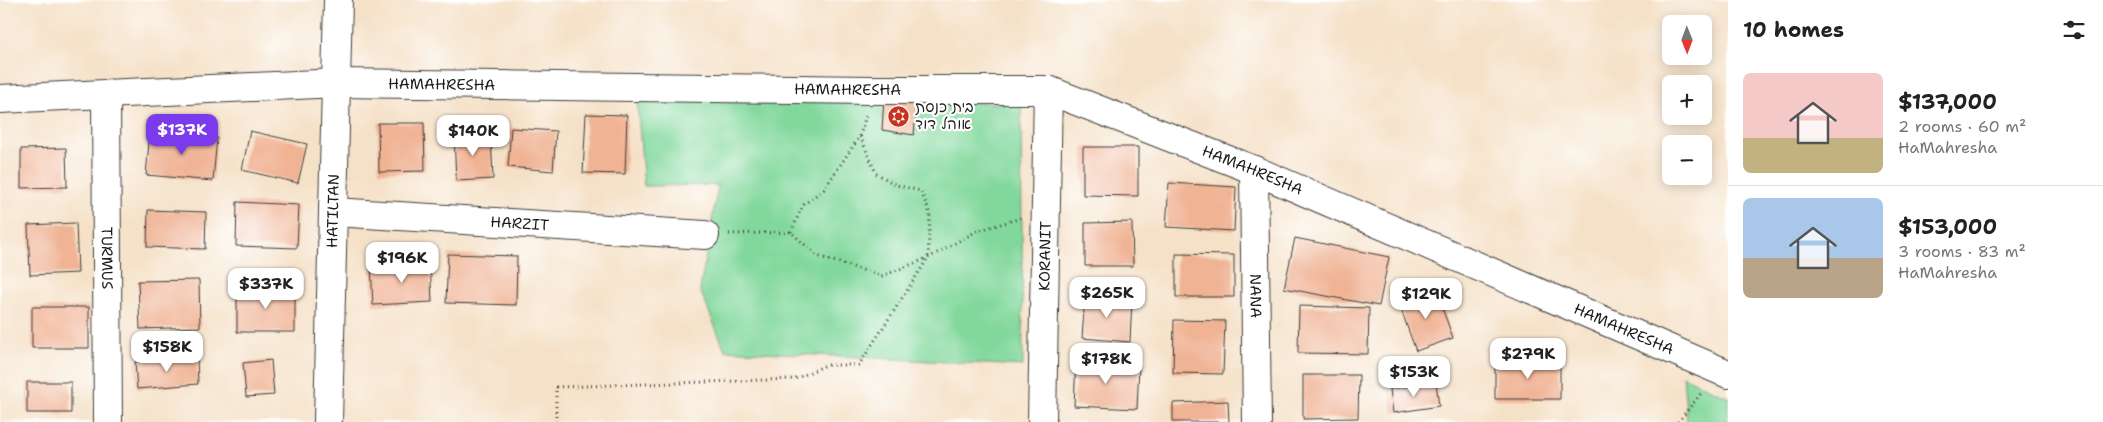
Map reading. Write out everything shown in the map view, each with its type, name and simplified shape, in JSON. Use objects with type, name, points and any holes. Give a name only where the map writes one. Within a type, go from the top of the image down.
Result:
[{"type":"street","name":"HATILTAN","points":[[328,422],[338,83],[338,0]]},
{"type":"street","name":"HAMAHRESHA","points":[[0,99],[338,83],[872,90],[1048,90],[1254,170],[1724,372]]},
{"type":"street","name":"KORANIT","points":[[1042,422],[1048,90]]},
{"type":"street","name":"TURMUS","points":[[106,94],[108,422]]},
{"type":"street","name":"NANA","points":[[1254,170],[1257,422]]},
{"type":"street","name":"HARZIT","points":[[334,212],[706,235]]},
{"type":"path","points":[[791,232],[804,205],[824,188],[860,136],[872,90]]},
{"type":"path","points":[[556,422],[556,387],[795,380],[826,365],[859,365],[928,258],[930,214],[921,191],[896,185],[876,173],[860,136]]},
{"type":"path","points":[[706,235],[791,232],[817,256],[882,276],[928,258],[977,230],[1046,210]]},
{"type":"path","points":[[1678,422],[1724,372]]},
{"type":"green space","points":[[818,98],[1021,104],[1023,366],[725,350],[700,290],[718,185],[644,186],[637,100]]},
{"type":"green space","points":[[1683,376],[1728,397],[1728,422],[1687,422]]},
{"type":"building","name":"בית כנסת אוהל דוד","points":[[884,98],[917,102],[914,135],[882,130]]},
{"type":"building","points":[[586,114],[627,115],[625,174],[583,173]]},
{"type":"building","points":[[378,123],[424,123],[425,171],[379,172]]},
{"type":"building","points":[[511,128],[556,131],[553,171],[508,167]]},
{"type":"building","points":[[150,131],[217,137],[213,181],[146,175]]},
{"type":"building","points":[[250,131],[307,144],[298,183],[242,170]]},
{"type":"building","points":[[491,134],[493,179],[456,181],[454,135]]},
{"type":"building","points":[[1083,147],[1138,147],[1138,196],[1083,195]]},
{"type":"building","points":[[66,148],[67,187],[21,188],[21,149]]},
{"type":"building","points":[[1169,183],[1236,187],[1234,231],[1166,227]]},
{"type":"building","points":[[237,202],[299,205],[297,248],[236,246]]},
{"type":"building","points":[[148,210],[206,212],[205,249],[147,247]]},
{"type":"building","points":[[1132,222],[1133,266],[1085,266],[1085,223]]},
{"type":"building","points":[[76,223],[78,273],[30,275],[28,225]]},
{"type":"building","points":[[1295,238],[1389,257],[1379,306],[1284,288]]},
{"type":"building","points":[[448,254],[517,256],[516,305],[446,303]]},
{"type":"building","points":[[1176,254],[1234,255],[1234,297],[1176,297]]},
{"type":"building","points":[[430,262],[432,302],[373,305],[371,265]]},
{"type":"building","points":[[199,280],[200,327],[140,329],[138,281]]},
{"type":"building","points":[[237,287],[295,287],[295,332],[237,332]]},
{"type":"building","points":[[1435,288],[1453,338],[1416,351],[1398,301]]},
{"type":"building","points":[[1085,296],[1132,300],[1130,342],[1082,338]]},
{"type":"building","points":[[1299,306],[1369,308],[1368,354],[1298,353]]},
{"type":"building","points":[[32,307],[89,307],[89,348],[32,348]]},
{"type":"building","points":[[1174,320],[1225,321],[1223,374],[1173,373]]},
{"type":"building","points":[[197,357],[198,384],[137,389],[135,362]]},
{"type":"building","points":[[271,360],[274,395],[246,397],[243,363]]},
{"type":"building","points":[[1495,360],[1560,360],[1560,399],[1495,399]]},
{"type":"building","points":[[1076,361],[1139,365],[1137,409],[1074,406]]},
{"type":"building","points":[[1303,375],[1359,375],[1358,418],[1303,419]]},
{"type":"building","points":[[27,382],[71,382],[71,413],[27,413]]},
{"type":"building","points":[[1436,382],[1439,406],[1393,413],[1390,389]]},
{"type":"building","points":[[1228,401],[1229,422],[1173,422],[1173,403]]},
{"type":"place","name":"בית כנסת אוהל דוד","points":[[899,116]]}]
